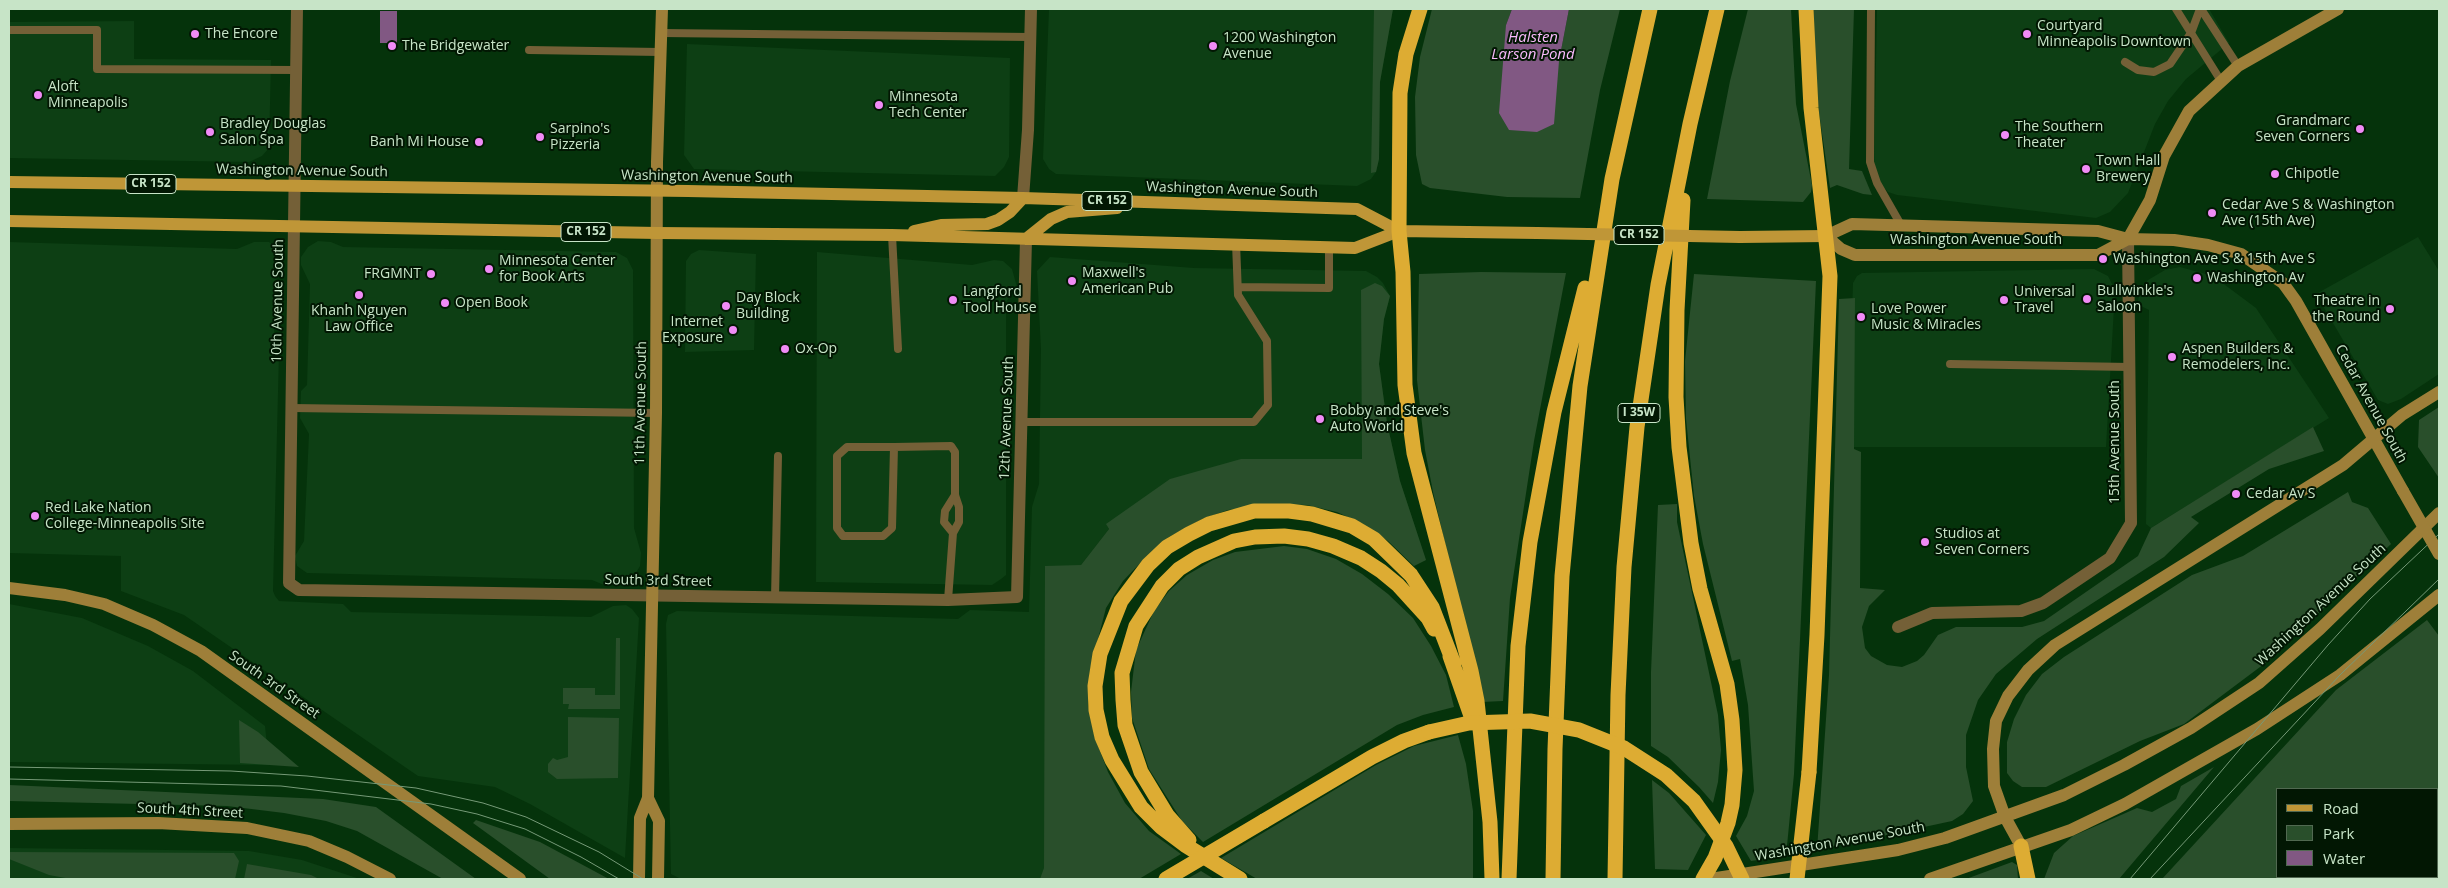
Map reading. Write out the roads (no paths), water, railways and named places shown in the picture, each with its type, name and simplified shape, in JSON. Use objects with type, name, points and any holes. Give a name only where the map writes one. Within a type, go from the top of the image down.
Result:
[{"type":"highway","points":[[1420,9],[1402,74],[1399,231],[1403,272],[1404,376],[1410,434],[1431,525],[1471,671],[1482,747],[1492,879]]},
{"type":"highway","points":[[1509,879],[1518,646],[1530,542],[1554,412],[1612,179],[1650,9]]},
{"type":"highway","name":"I 35W","points":[[1615,879],[1618,695],[1624,567],[1637,427],[1658,285],[1690,124],[1717,9]]},
{"type":"highway","points":[[1797,879],[1809,772],[1817,635],[1830,276],[1811,108],[1806,9]]},
{"type":"highway","points":[[1690,124],[1681,217],[1677,310],[1676,397],[1679,447],[1691,543],[1698,579],[1727,684],[1732,720],[1735,770],[1732,806],[1728,823],[1715,858],[1703,879]]},
{"type":"highway","points":[[1553,879],[1554,749],[1567,513],[1581,377],[1612,179]]},
{"type":"highway","points":[[1240,879],[1161,827],[1141,808],[1112,760],[1102,737],[1096,710],[1095,686],[1098,662],[1109,628],[1121,601],[1134,580],[1167,548],[1209,524],[1254,511],[1289,511],[1312,514],[1352,526],[1374,539],[1410,575],[1432,607],[1454,664],[1482,747]]},
{"type":"highway","points":[[1213,863],[1167,815],[1141,772],[1125,726],[1122,674],[1136,626],[1162,586],[1179,569],[1214,549],[1255,536],[1284,536],[1334,546],[1361,558],[1398,584],[1428,618],[1454,664]]},
{"type":"highway","points":[[1166,879],[1372,757],[1404,741],[1429,732],[1469,723],[1530,721],[1579,730],[1624,748],[1666,775],[1694,801],[1726,846],[1742,879]]},
{"type":"highway","points":[[2021,846],[2028,879]]},
{"type":"main road","name":"11th Avenue South","points":[[639,879],[640,818],[648,798],[656,413],[657,191],[662,9]]},
{"type":"main road","points":[[2128,239],[2150,200],[2164,156],[2189,111],[2238,66],[2338,9]]},
{"type":"main road","name":"Washington Avenue South","points":[[9,182],[1023,198],[1357,209],[1399,231]]},
{"type":"main road","points":[[892,235],[941,225],[987,224],[1004,216],[1023,198]]},
{"type":"main road","points":[[1026,239],[1051,219],[1067,212],[1182,204]]},
{"type":"main road","name":"Washington Avenue South","points":[[9,221],[657,233],[892,235],[1236,243],[1355,248],[1399,231],[1740,237],[1826,236],[1852,224],[2098,231],[2128,239]]},
{"type":"main road","name":"Washington Avenue South","points":[[1826,236],[1841,249],[1855,255],[2098,255],[2128,239]]},
{"type":"main road","name":"Cedar Avenue South","points":[[2128,239],[2174,240],[2208,245],[2241,254],[2283,283],[2296,301],[2439,555]]},
{"type":"main road","points":[[2021,846],[2005,817],[1994,786],[1993,749],[1996,721],[2008,696],[2028,670],[2055,645],[2343,465],[2402,415],[2439,392]]},
{"type":"main road","name":"Washington Avenue South","points":[[1710,879],[1898,850],[1945,838],[2064,794],[2124,765],[2191,728],[2259,683],[2320,629],[2439,513]]},
{"type":"main road","name":"South 3rd Street","points":[[9,588],[65,595],[104,604],[153,625],[201,651],[520,879]]},
{"type":"main road","points":[[1930,879],[2071,830],[2125,804],[2248,734],[2340,675],[2394,634],[2439,596]]},
{"type":"main road","name":"11th Avenue South","points":[[648,798],[659,821],[658,879]]},
{"type":"main road","name":"South 4th Street","points":[[9,824],[158,823],[247,828],[309,841],[347,857],[390,879]]},
{"type":"street","name":"10th Avenue South","points":[[297,9],[289,583],[299,590]]},
{"type":"street","points":[[1023,198],[1028,130],[1031,9]]},
{"type":"street","name":"12th Avenue South","points":[[1017,597],[1026,239]]},
{"type":"street","name":"15th Avenue South","points":[[1898,627],[1932,612],[2022,611],[2042,603],[2110,558],[2131,523],[2128,239]]},
{"type":"street","name":"South 3rd Street","points":[[299,590],[346,589],[948,600],[1017,597]]},
{"type":"lane","points":[[1871,9],[1870,162],[1877,183],[1901,225]]},
{"type":"lane","points":[[2176,9],[2221,81]]},
{"type":"lane","points":[[2125,62],[2138,70],[2154,72],[2170,64],[2191,33],[2200,9]]},
{"type":"lane","points":[[2200,9],[2238,66]]},
{"type":"lane","points":[[9,30],[97,30],[97,69],[296,70]]},
{"type":"lane","points":[[662,33],[1030,37]]},
{"type":"lane","points":[[529,50],[660,52]]},
{"type":"lane","points":[[892,235],[898,348]]},
{"type":"lane","points":[[1022,422],[1254,422],[1268,405],[1267,341],[1238,295],[1236,243]]},
{"type":"lane","points":[[1238,287],[1329,288],[1329,247]]},
{"type":"lane","points":[[1950,364],[2130,367]]},
{"type":"lane","points":[[292,408],[656,413]]},
{"type":"lane","points":[[894,446],[892,528],[883,536],[843,536],[837,528],[837,456],[847,447],[894,446],[951,446],[955,452],[954,495],[959,507],[959,522],[952,533],[948,600]]},
{"type":"lane","points":[[775,598],[778,456]]},
{"type":"lane","points":[[952,533],[944,522],[944,511],[954,495]]},
{"type":"water","name":"Halsten Larson Pond","points":[[1512,9],[1569,9],[1559,61],[1554,124],[1537,132],[1509,130],[1499,113],[1506,25]]},
{"type":"water","points":[[380,11],[397,11],[397,43],[380,43]]},
{"type":"tram line","points":[[2130,879],[2328,645],[2370,599],[2439,534]]},
{"type":"tram line","points":[[2150,879],[2340,675],[2439,579]]},
{"type":"tram line","points":[[9,767],[231,771],[307,776],[416,788],[483,803],[526,817],[599,852],[643,879]]},
{"type":"tram line","points":[[9,779],[281,786],[431,804],[477,814],[525,829],[581,857],[619,879]]},
{"type":"place","name":"The Encore","points":[[195,34]]},
{"type":"place","name":"Courtyard Minneapolis Downtown","points":[[2027,34]]},
{"type":"place","name":"The Bridgewater","points":[[392,46]]},
{"type":"place","name":"1200 Washington Avenue","points":[[1213,46]]},
{"type":"place","name":"Aloft Minneapolis","points":[[38,95]]},
{"type":"place","name":"Minnesota Tech Center","points":[[879,105]]},
{"type":"place","name":"Grandmarc Seven Corners","points":[[2360,129]]},
{"type":"place","name":"Bradley Douglas Salon Spa","points":[[210,132]]},
{"type":"place","name":"The Southern Theater","points":[[2005,135]]},
{"type":"place","name":"Sarpino's Pizzeria","points":[[540,137]]},
{"type":"place","name":"Banh Mi House","points":[[479,142]]},
{"type":"place","name":"Town Hall Brewery","points":[[2086,169]]},
{"type":"place","name":"Chipotle","points":[[2275,174]]},
{"type":"place","name":"Cedar Ave S & Washington Ave (15th Ave)","points":[[2212,213]]},
{"type":"place","name":"Washington Ave S & 15th Ave S","points":[[2103,259]]},
{"type":"place","name":"Minnesota Center for Book Arts","points":[[489,269]]},
{"type":"place","name":"FRGMNT","points":[[431,274]]},
{"type":"place","name":"Washington Av","points":[[2197,278]]},
{"type":"place","name":"Maxwell's American Pub","points":[[1072,281]]},
{"type":"place","name":"Khanh Nguyen Law Office","points":[[359,295]]},
{"type":"place","name":"Bullwinkle's Saloon","points":[[2087,299]]},
{"type":"place","name":"Langford Tool House","points":[[953,300]]},
{"type":"place","name":"Universal Travel","points":[[2004,300]]},
{"type":"place","name":"Open Book","points":[[445,303]]},
{"type":"place","name":"Day Block Building","points":[[726,306]]},
{"type":"place","name":"Theatre in the Round","points":[[2390,309]]},
{"type":"place","name":"Love Power Music & Miracles","points":[[1861,317]]},
{"type":"place","name":"Internet Exposure","points":[[733,330]]},
{"type":"place","name":"Ox-Op","points":[[785,349]]},
{"type":"place","name":"Aspen Builders & Remodelers, Inc.","points":[[2172,357]]},
{"type":"place","name":"Bobby and Steve's Auto World","points":[[1320,419]]},
{"type":"place","name":"Cedar Av S","points":[[2236,494]]},
{"type":"place","name":"Red Lake Nation College-Minneapolis Site","points":[[35,516]]},
{"type":"place","name":"Studios at Seven Corners","points":[[1925,542]]}]
